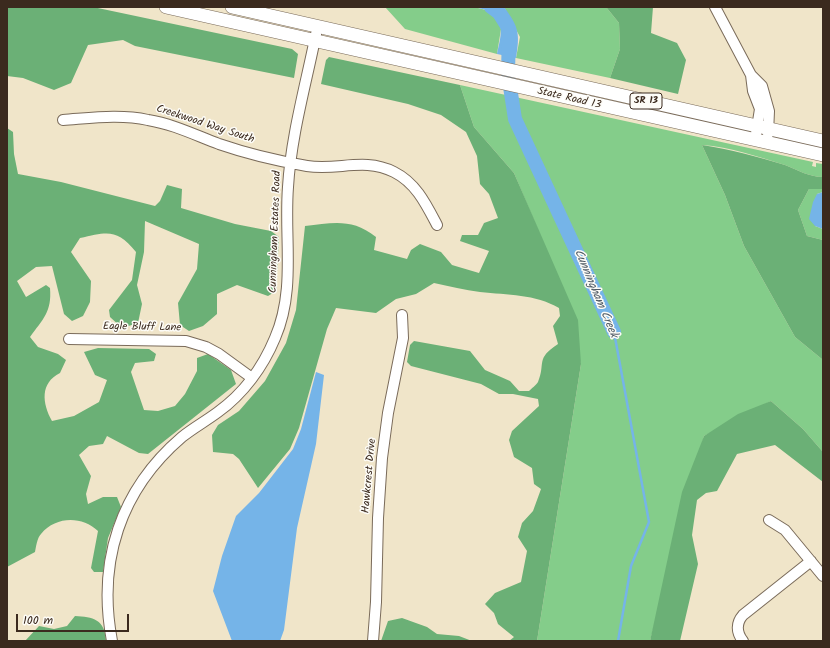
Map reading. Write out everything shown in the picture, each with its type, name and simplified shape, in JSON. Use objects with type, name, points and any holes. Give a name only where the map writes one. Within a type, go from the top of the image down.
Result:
[{"type":"main road","name":"SR 13","points":[[166,7],[315,40]]},
{"type":"main road","name":"SR 13","points":[[232,7],[318,26]]},
{"type":"main road","name":"State Road 13","points":[[318,26],[488,66],[823,141]]},
{"type":"main road","name":"State Road 13","points":[[315,40],[485,80],[823,155]]},
{"type":"street","points":[[715,7],[751,75],[753,91],[760,109],[763,128],[761,141]]},
{"type":"street","name":"Cunningham Estates Road","points":[[112,641],[106,602],[110,560],[115,536],[130,501],[144,477],[167,451],[182,436],[231,402],[252,378],[268,352],[283,312],[287,286],[288,188],[290,162],[318,26]]},
{"type":"street","name":"Creekwood Way South","points":[[63,120],[110,116],[148,120],[184,130],[219,144],[249,153],[290,162],[323,167],[360,164],[384,168],[404,179],[415,189],[437,225]]},
{"type":"street","name":"Hawkcrest Drive","points":[[373,641],[382,458],[388,413],[402,342],[402,315]]},
{"type":"street","name":"Eagle Bluff Lane","points":[[69,339],[186,342],[206,347],[219,354],[252,378]]},
{"type":"street","points":[[769,520],[785,530],[823,576]]},
{"type":"street","points":[[743,641],[738,629],[738,624],[744,615],[811,561]]},
{"type":"green space","points":[[7,7],[93,7],[292,49],[298,54],[294,78],[135,46],[123,40],[88,45],[71,83],[54,90],[23,78],[7,76]]},
{"type":"green space","points":[[385,7],[474,7],[490,11],[499,20],[501,29],[497,54],[405,29]]},
{"type":"green space","points":[[504,7],[606,7],[619,23],[620,49],[610,78],[516,58],[520,37]]},
{"type":"green space","points":[[606,7],[653,7],[651,33],[677,43],[686,60],[678,94],[610,78],[620,49],[619,23]]},
{"type":"green space","points":[[329,57],[460,85],[474,127],[514,173],[578,320],[581,364],[537,641],[509,641],[514,637],[498,624],[494,613],[485,604],[495,593],[521,582],[527,551],[518,537],[522,523],[533,511],[541,489],[534,484],[532,468],[514,457],[509,440],[512,431],[539,406],[538,399],[513,394],[499,394],[481,384],[411,366],[407,362],[410,345],[414,341],[470,351],[485,370],[510,381],[519,391],[529,391],[538,382],[542,362],[546,354],[558,344],[553,326],[560,316],[559,308],[550,303],[531,298],[474,291],[434,283],[416,294],[396,299],[376,313],[336,308],[327,329],[299,428],[290,449],[258,488],[239,459],[233,454],[213,452],[212,435],[218,425],[239,411],[265,381],[286,343],[296,310],[305,226],[333,223],[350,224],[367,231],[376,237],[374,250],[407,259],[411,250],[420,244],[441,252],[452,265],[479,273],[489,251],[460,241],[462,235],[478,235],[484,223],[498,218],[489,194],[480,184],[477,156],[466,132],[441,115],[408,104],[321,84],[326,60]]},
{"type":"green space","points":[[460,85],[813,162],[812,166],[816,167],[816,163],[823,164],[823,177],[818,177],[808,175],[785,165],[744,153],[702,145],[725,195],[744,246],[795,337],[823,360],[823,452],[803,429],[771,401],[704,436],[650,641],[537,641],[581,364],[544,244],[514,173],[474,127]]},
{"type":"green space","points":[[7,128],[13,132],[14,154],[18,174],[61,182],[155,206],[160,201],[167,185],[182,189],[181,208],[235,224],[271,231],[279,237],[276,291],[268,296],[237,285],[217,294],[217,314],[203,326],[189,331],[180,325],[178,303],[197,269],[199,244],[145,221],[144,252],[137,285],[142,304],[138,323],[122,328],[110,317],[109,310],[132,280],[136,252],[129,244],[117,235],[105,233],[80,238],[71,252],[91,281],[90,302],[83,316],[72,321],[64,314],[52,266],[36,267],[17,281],[26,297],[46,285],[50,288],[50,303],[46,315],[30,337],[38,347],[58,354],[66,360],[60,373],[49,382],[46,388],[46,407],[52,421],[74,416],[99,402],[107,380],[95,375],[84,352],[98,348],[149,349],[156,354],[154,361],[135,363],[131,372],[144,410],[158,411],[175,406],[185,394],[197,371],[197,358],[208,354],[231,370],[236,384],[148,454],[139,453],[107,436],[103,444],[89,446],[79,455],[91,476],[86,494],[88,504],[103,497],[117,497],[121,507],[108,538],[103,572],[94,572],[91,568],[98,531],[92,526],[69,520],[61,521],[47,528],[39,538],[35,552],[7,567]]},
{"type":"green space","points":[[702,145],[754,156],[785,165],[808,175],[823,177],[823,189],[809,189],[798,210],[807,236],[823,240],[823,360],[795,337],[744,246],[725,195]]},
{"type":"green space","points":[[809,189],[823,189],[823,192],[817,194],[815,226],[823,229],[823,240],[807,236],[798,210]]},
{"type":"green space","points":[[771,401],[803,429],[823,452],[823,482],[775,445],[737,454],[717,491],[706,493],[697,500],[692,535],[698,564],[680,641],[650,641],[682,492],[704,436],[738,414]]},
{"type":"green space","points":[[75,616],[87,617],[97,621],[103,628],[106,641],[25,641],[39,626],[54,629],[67,626]]},
{"type":"green space","points":[[402,618],[427,627],[437,634],[459,636],[472,641],[381,641],[388,621]]},
{"type":"water","points":[[474,7],[504,7],[513,20],[517,31],[518,43],[516,58],[497,54],[501,36],[498,19],[489,11]]},
{"type":"water","points":[[823,192],[823,229],[815,226],[809,219],[813,202],[817,194]]},
{"type":"water","points":[[316,372],[324,375],[316,444],[297,528],[284,630],[280,641],[232,641],[213,591],[222,556],[236,516],[259,493],[293,449],[301,429]]},
{"type":"waterway","name":"Cunningham Creek","points":[[491,7],[499,13],[509,29],[508,74],[515,119],[614,332]]},
{"type":"waterway","name":"Cunningham Creek","points":[[614,332],[649,522],[631,566],[618,641]]}]
